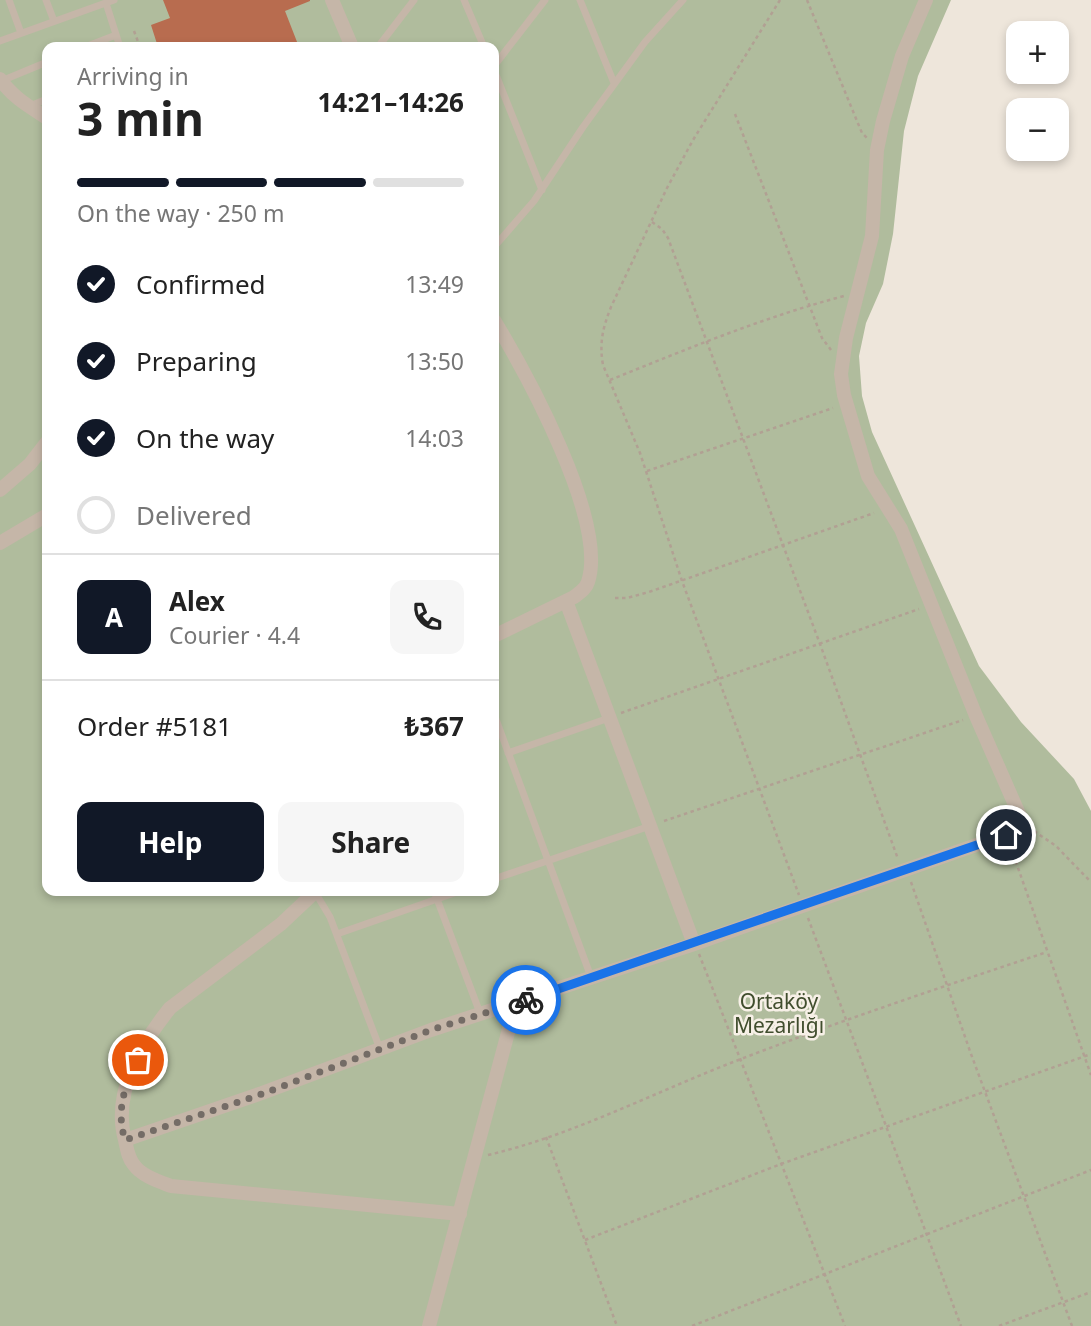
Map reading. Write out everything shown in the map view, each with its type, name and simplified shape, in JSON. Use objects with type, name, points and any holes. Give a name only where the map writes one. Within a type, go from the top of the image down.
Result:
[{"type":"street","points":[[332,0],[350,42]]},
{"type":"street","points":[[125,1140],[262,1094],[431,1030],[695,944],[1006,835],[1022,827],[1023,823],[976,716],[901,529],[868,476],[846,403],[841,374],[872,236],[877,150],[902,56],[926,0]]},
{"type":"street","points":[[1,80],[8,90],[42,115]]},
{"type":"street","points":[[499,329],[539,402],[576,484],[590,544],[589,581],[585,588],[566,601],[499,634]]},
{"type":"street","points":[[0,490],[30,464],[42,448]]},
{"type":"street","points":[[0,543],[42,517]]},
{"type":"street","points":[[566,601],[695,944]]},
{"type":"street","points":[[311,896],[281,924],[170,1008],[158,1023],[126,1083],[122,1101],[125,1140],[130,1159],[135,1167],[154,1180],[171,1186],[460,1214]]},
{"type":"street","points":[[429,1326],[516,1003]]},
{"type":"lane","points":[[9,0],[21,33]]},
{"type":"lane","points":[[46,0],[54,22]]},
{"type":"lane","points":[[84,0],[87,10]]},
{"type":"lane","points":[[383,42],[414,0]]},
{"type":"lane","points":[[464,0],[482,42]]},
{"type":"lane","points":[[499,61],[545,0]]},
{"type":"lane","points":[[580,0],[614,83]]},
{"type":"lane","points":[[499,241],[542,190],[645,42],[683,0]]},
{"type":"lane","points":[[0,41],[110,1],[118,42]]},
{"type":"lane","points":[[97,42],[116,34]]},
{"type":"lane","points":[[1,80],[42,64]]},
{"type":"lane","points":[[499,81],[542,190]]},
{"type":"lane","points":[[30,107],[42,101]]},
{"type":"lane","points":[[508,753],[610,717]]},
{"type":"lane","points":[[499,728],[591,977]]},
{"type":"lane","points":[[499,877],[650,826]]},
{"type":"lane","points":[[319,896],[327,908],[380,1049]]},
{"type":"lane","points":[[337,934],[433,896]]},
{"type":"lane","points":[[436,896],[481,1014]]},
{"type":"path","points":[[780,0],[693,140],[604,326],[601,353],[603,365],[646,472],[718,679],[961,1326]]},
{"type":"path","points":[[807,0],[863,133],[877,150]]},
{"type":"path","points":[[134,32],[138,42]]},
{"type":"path","points":[[735,114],[822,338],[842,361]]},
{"type":"path","points":[[652,222],[662,229],[668,238],[708,341],[1072,1326]]},
{"type":"path","points":[[610,380],[708,341],[810,305],[858,292]]},
{"type":"path","points":[[646,472],[846,403]]},
{"type":"path","points":[[615,598],[627,598],[682,581],[888,507]]},
{"type":"path","points":[[610,717],[932,604]]},
{"type":"path","points":[[650,826],[976,716]]},
{"type":"path","points":[[1022,827],[1042,835],[1091,882]]},
{"type":"path","points":[[1006,835],[1091,1075]]},
{"type":"path","points":[[695,944],[845,1326]]},
{"type":"path","points":[[475,1158],[546,1138],[740,1059],[845,1020],[1047,952]]},
{"type":"path","points":[[585,1240],[781,1164],[1091,1054]]},
{"type":"path","points":[[546,1138],[617,1326]]},
{"type":"path","points":[[692,1326],[1091,1170]]},
{"type":"path","points":[[999,1326],[1091,1292]]},
{"type":"green space","name":"Ortaköy Mezarlığı","points":[[0,0],[951,0],[918,76],[904,131],[893,234],[883,284],[866,323],[859,356],[862,396],[872,432],[979,666],[1021,722],[1074,779],[1091,811],[1091,1326],[0,1326]]},
{"type":"building","points":[[163,0],[310,0],[285,11],[297,42],[156,42],[151,25],[170,18]]},
{"type":"way so far","points":[[138,1060],[126,1083],[122,1101],[122,1132],[125,1140],[262,1094],[431,1030],[526,1000]]},
{"type":"route","points":[[526,1000],[1006,835]]}]
